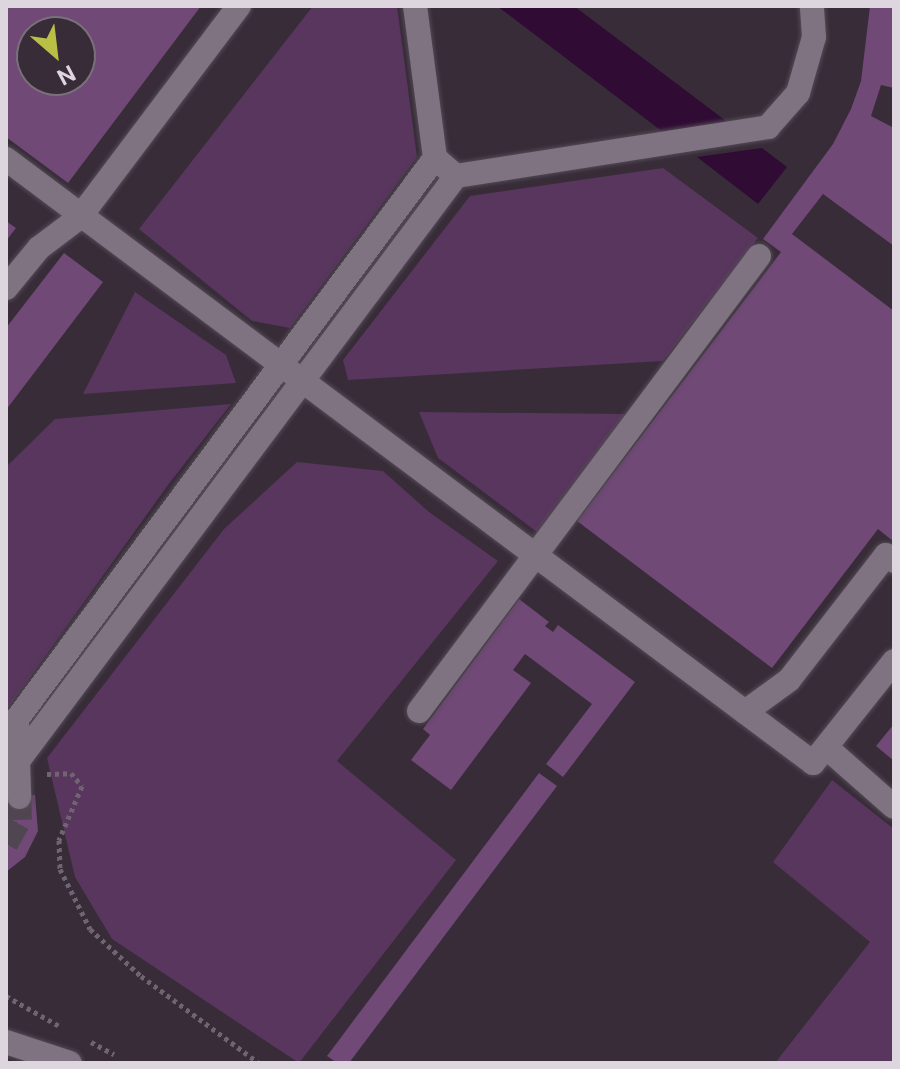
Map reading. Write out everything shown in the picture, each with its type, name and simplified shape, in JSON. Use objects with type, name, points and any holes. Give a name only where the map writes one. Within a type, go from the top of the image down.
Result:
[{"type":"street","points":[[6,288],[39,248],[80,217],[239,6]]},
{"type":"street","points":[[415,6],[435,158],[456,176]]},
{"type":"street","points":[[18,779],[456,176],[768,127],[798,93],[814,37],[812,6]]},
{"type":"street","points":[[18,779],[17,719],[435,158]]},
{"type":"street","points":[[6,159],[813,763],[894,661]]},
{"type":"street","points":[[419,711],[759,256]]},
{"type":"street","points":[[745,712],[789,680],[886,555],[894,561]]},
{"type":"street","points":[[827,748],[894,807]]},
{"type":"street","points":[[6,1042],[70,1063]]},
{"type":"path","points":[[18,779],[71,773],[78,778],[82,795],[59,840],[60,869],[90,929],[141,976],[259,1063]]},
{"type":"path","points":[[6,996],[71,1032]]},
{"type":"path","points":[[86,1039],[114,1054]]},
{"type":"shaded area","points":[[313,6],[397,6],[417,157],[290,328],[252,321],[139,229]]},
{"type":"shaded area","points":[[497,6],[574,6],[730,124],[663,132]]},
{"type":"shaded area","points":[[762,148],[787,167],[758,204],[697,157]]},
{"type":"shaded area","points":[[663,168],[758,238],[663,361],[348,380],[343,360],[470,196]]},
{"type":"shaded area","points":[[135,292],[226,355],[236,383],[83,394]]},
{"type":"shaded area","points":[[231,404],[168,485],[6,711],[6,467],[55,419]]},
{"type":"shaded area","points":[[419,412],[626,414],[537,532],[438,458]]},
{"type":"shaded area","points":[[297,462],[383,471],[429,512],[498,561],[337,761],[456,860],[299,1063],[112,939],[75,877],[47,758],[224,529]]},
{"type":"shaded area","points":[[832,780],[894,829],[894,1063],[775,1063],[870,942],[773,862]]},
{"type":"building","points":[[6,6],[201,6],[68,183],[6,137]]},
{"type":"building","points":[[870,6],[894,6],[894,88],[881,85],[871,116],[894,128],[894,246],[823,194],[792,234],[894,311],[894,542],[878,529],[772,668],[577,521],[781,252],[763,239],[833,144],[851,109],[861,81]]},
{"type":"building","points":[[6,221],[16,228],[6,241]]},
{"type":"building","points":[[64,253],[103,282],[6,410],[6,328]]},
{"type":"building","points":[[519,599],[549,622],[545,626],[553,632],[558,625],[635,682],[563,777],[546,764],[592,704],[525,654],[513,670],[531,683],[451,790],[411,760],[430,735],[423,729]]},
{"type":"building","points":[[894,724],[894,761],[876,746]]},
{"type":"building","points":[[539,773],[557,786],[349,1063],[337,1063],[327,1056]]},
{"type":"building","points":[[35,795],[38,831],[25,857],[6,872],[6,799]]},
{"type":"tunnel","points":[[6,844],[20,820],[19,797]]}]
